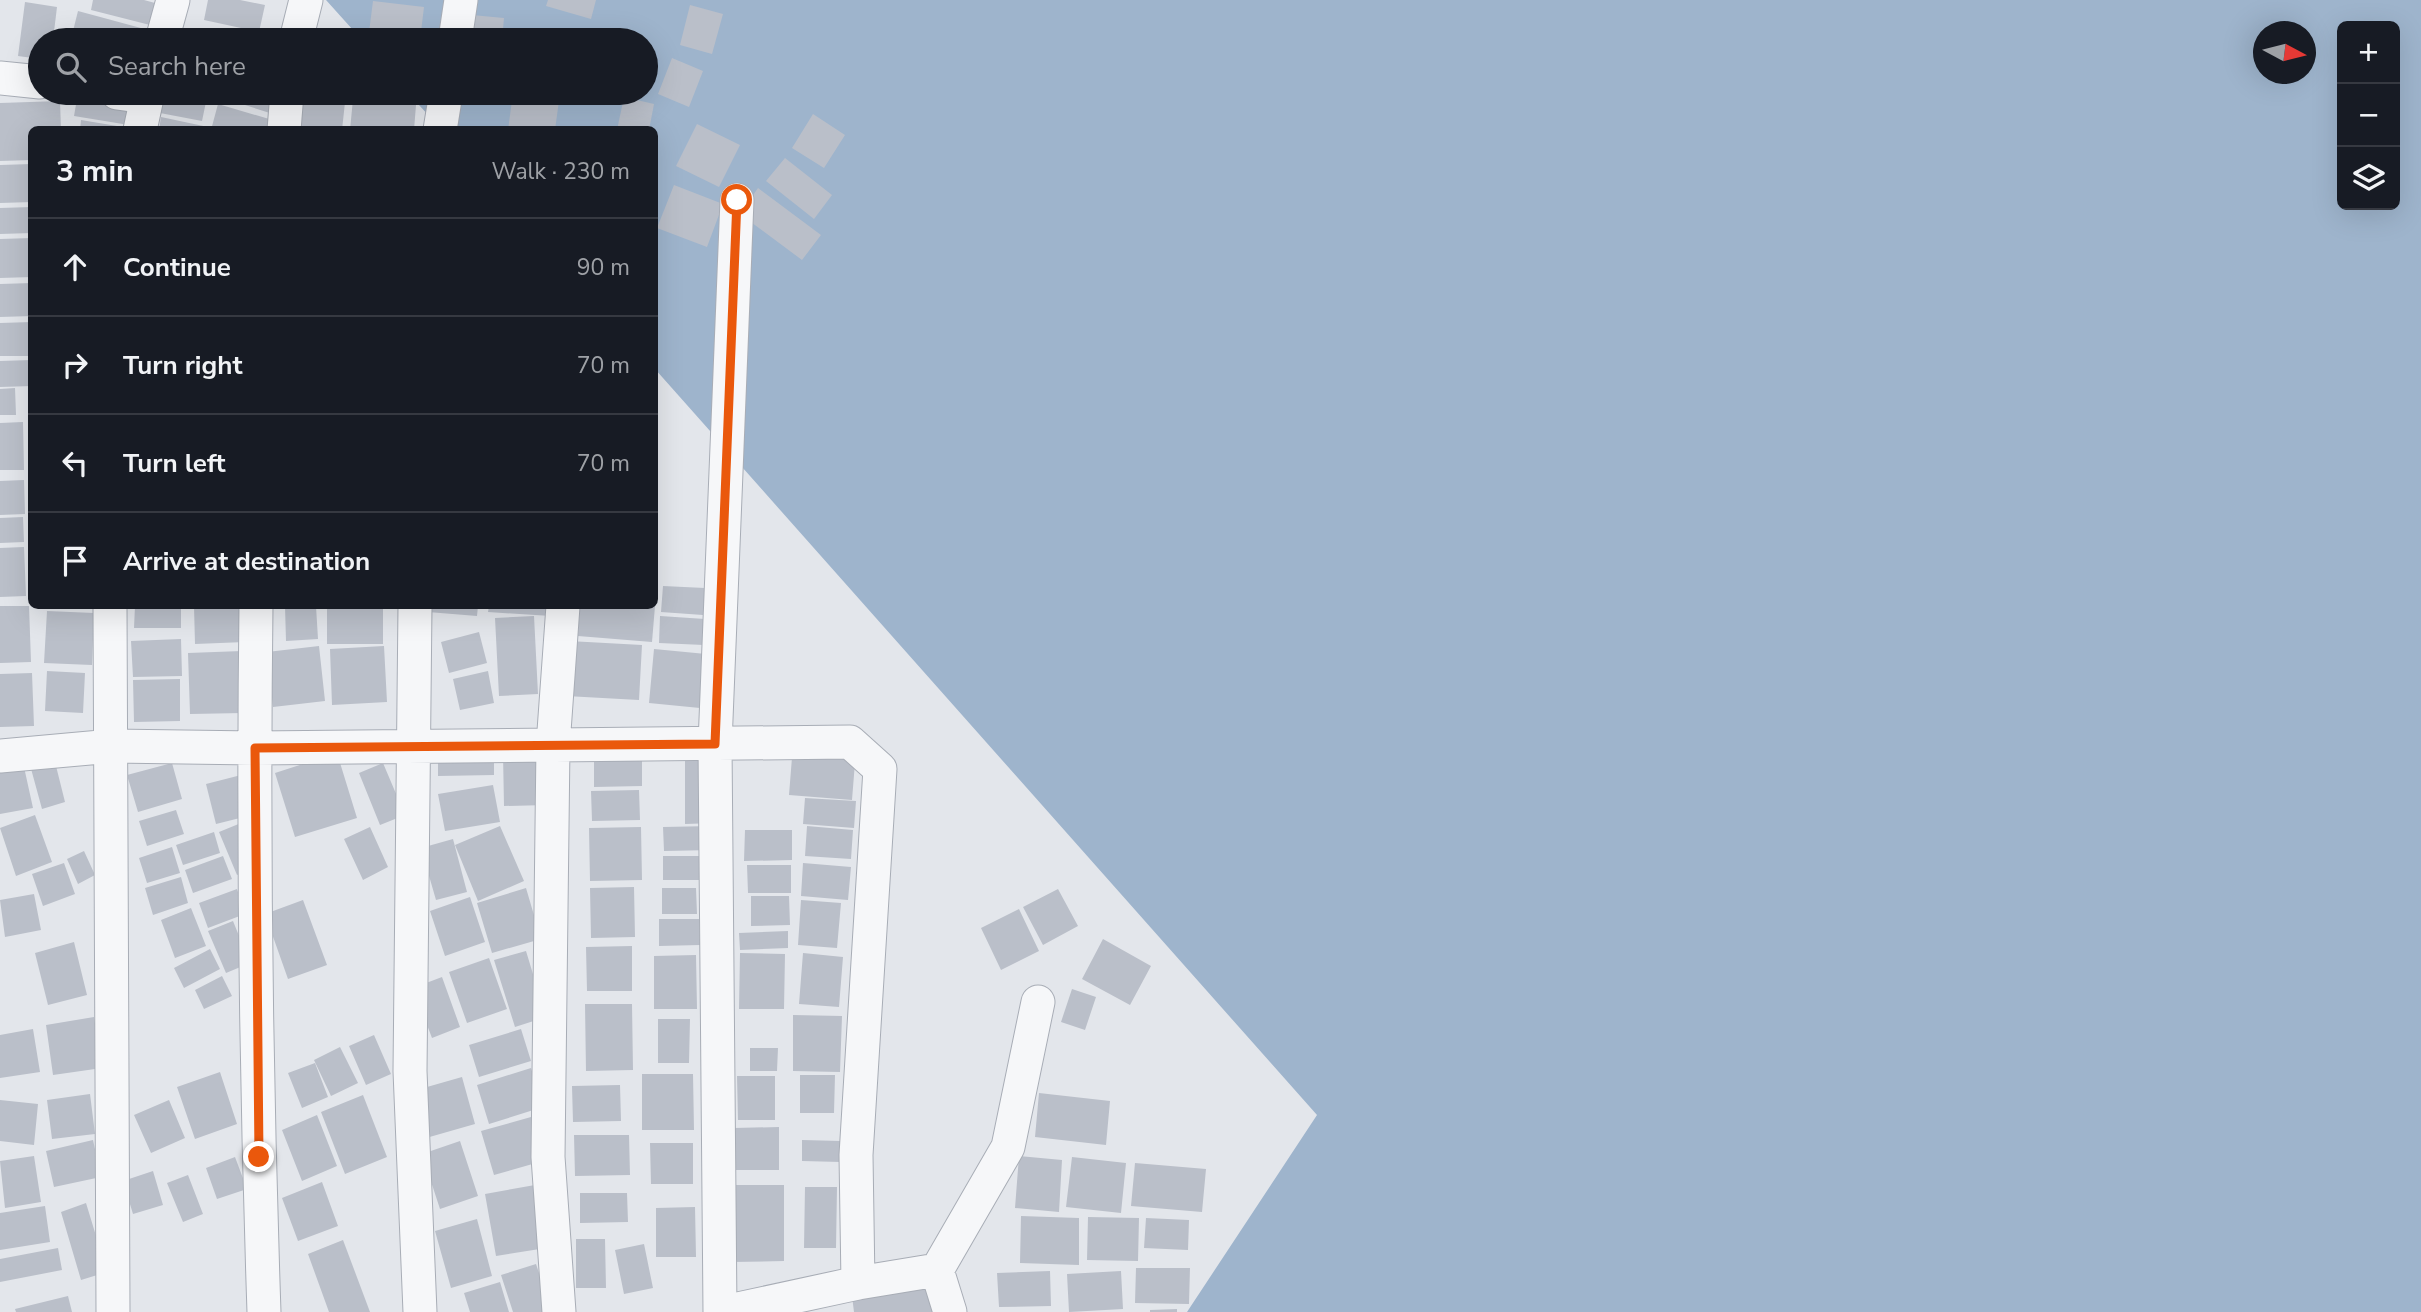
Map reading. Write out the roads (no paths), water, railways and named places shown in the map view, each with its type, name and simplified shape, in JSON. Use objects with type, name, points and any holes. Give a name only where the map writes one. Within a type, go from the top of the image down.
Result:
[{"type":"street","points":[[165,28],[173,0]]},
{"type":"street","points":[[299,28],[306,0]]},
{"type":"street","points":[[457,28],[461,0]]},
{"type":"street","points":[[0,78],[28,81]]},
{"type":"street","points":[[138,105],[140,126]]},
{"type":"street","points":[[284,126],[286,105]]},
{"type":"street","points":[[441,126],[444,105]]},
{"type":"street","points":[[737,200],[715,744],[722,1312],[858,1283],[937,1270]]},
{"type":"street","points":[[110,609],[113,1312]]},
{"type":"street","points":[[256,609],[259,1157],[264,1312]]},
{"type":"street","points":[[415,609],[410,1071],[420,1312]]},
{"type":"street","points":[[559,1312],[548,1157],[553,746],[563,609]]},
{"type":"street","points":[[0,755],[112,746],[255,748],[850,742],[880,769],[856,1155],[858,1283]]},
{"type":"street","points":[[950,1312],[937,1270],[1008,1147],[1038,1002]]},
{"type":"water","points":[[326,0],[2421,0],[2421,1312],[1187,1312],[1317,1115],[658,372],[658,126],[438,126],[419,105],[658,105],[658,28],[351,28]]}]
